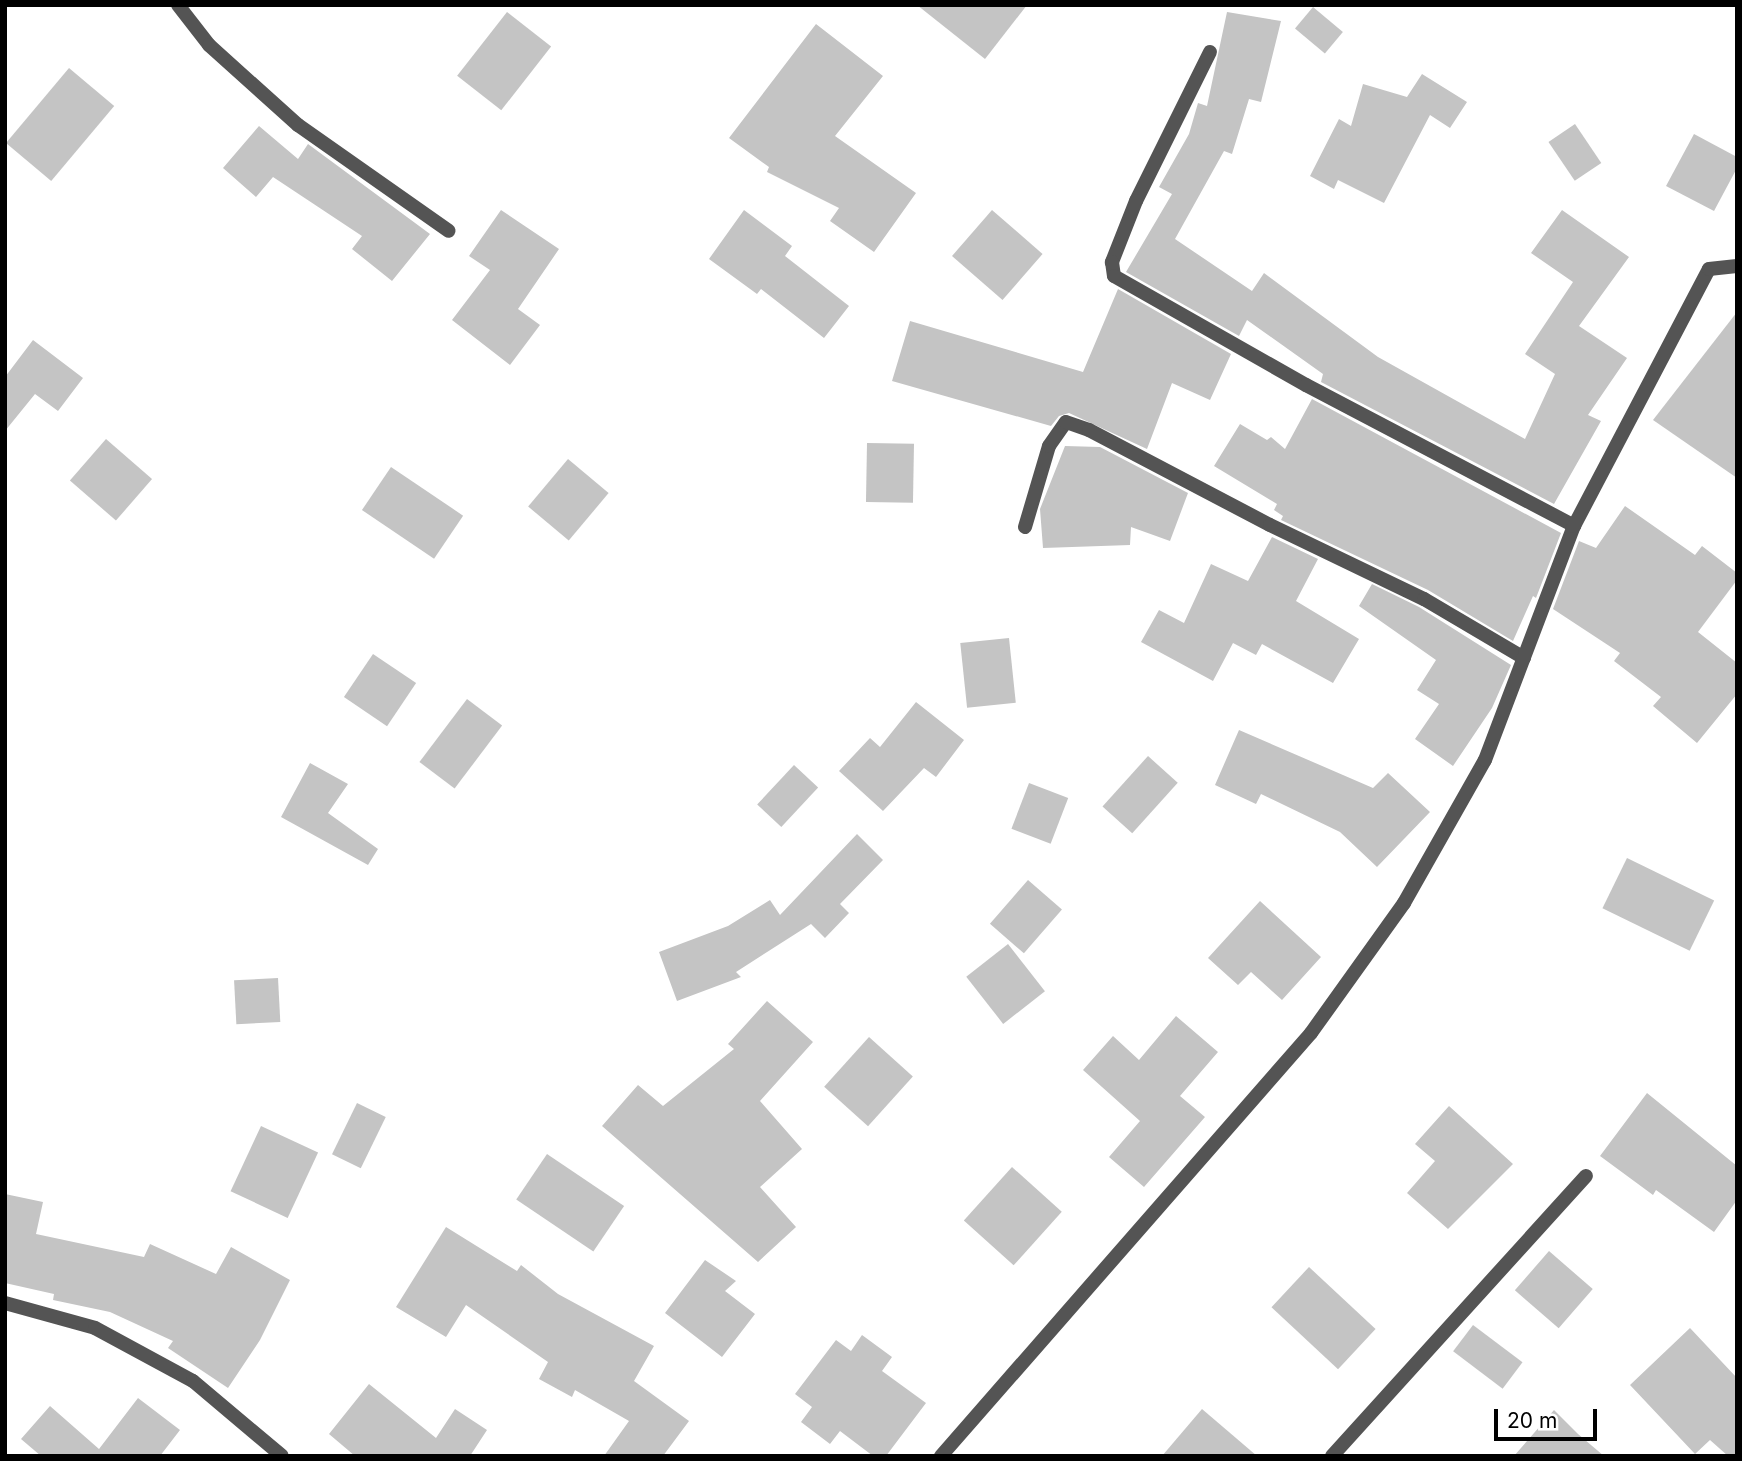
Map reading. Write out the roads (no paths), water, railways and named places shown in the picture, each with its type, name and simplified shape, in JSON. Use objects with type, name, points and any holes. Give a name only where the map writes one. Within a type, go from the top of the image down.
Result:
[{"type":"street","points":[[178,5],[209,45],[298,125],[449,231]]},
{"type":"street","points":[[1210,52],[1136,201],[1112,262],[1114,276],[1306,386],[1574,526]]},
{"type":"street","points":[[941,1456],[1311,1033],[1411,891],[1485,760],[1574,526],[1709,269],[1737,266]]},
{"type":"street","points":[[1025,527],[1049,446],[1066,422],[1089,430],[1270,525],[1424,599],[1524,658]]},
{"type":"street","points":[[1332,1456],[1586,1176]]},
{"type":"street","points":[[5,1303],[95,1328],[193,1381],[282,1456]]}]
